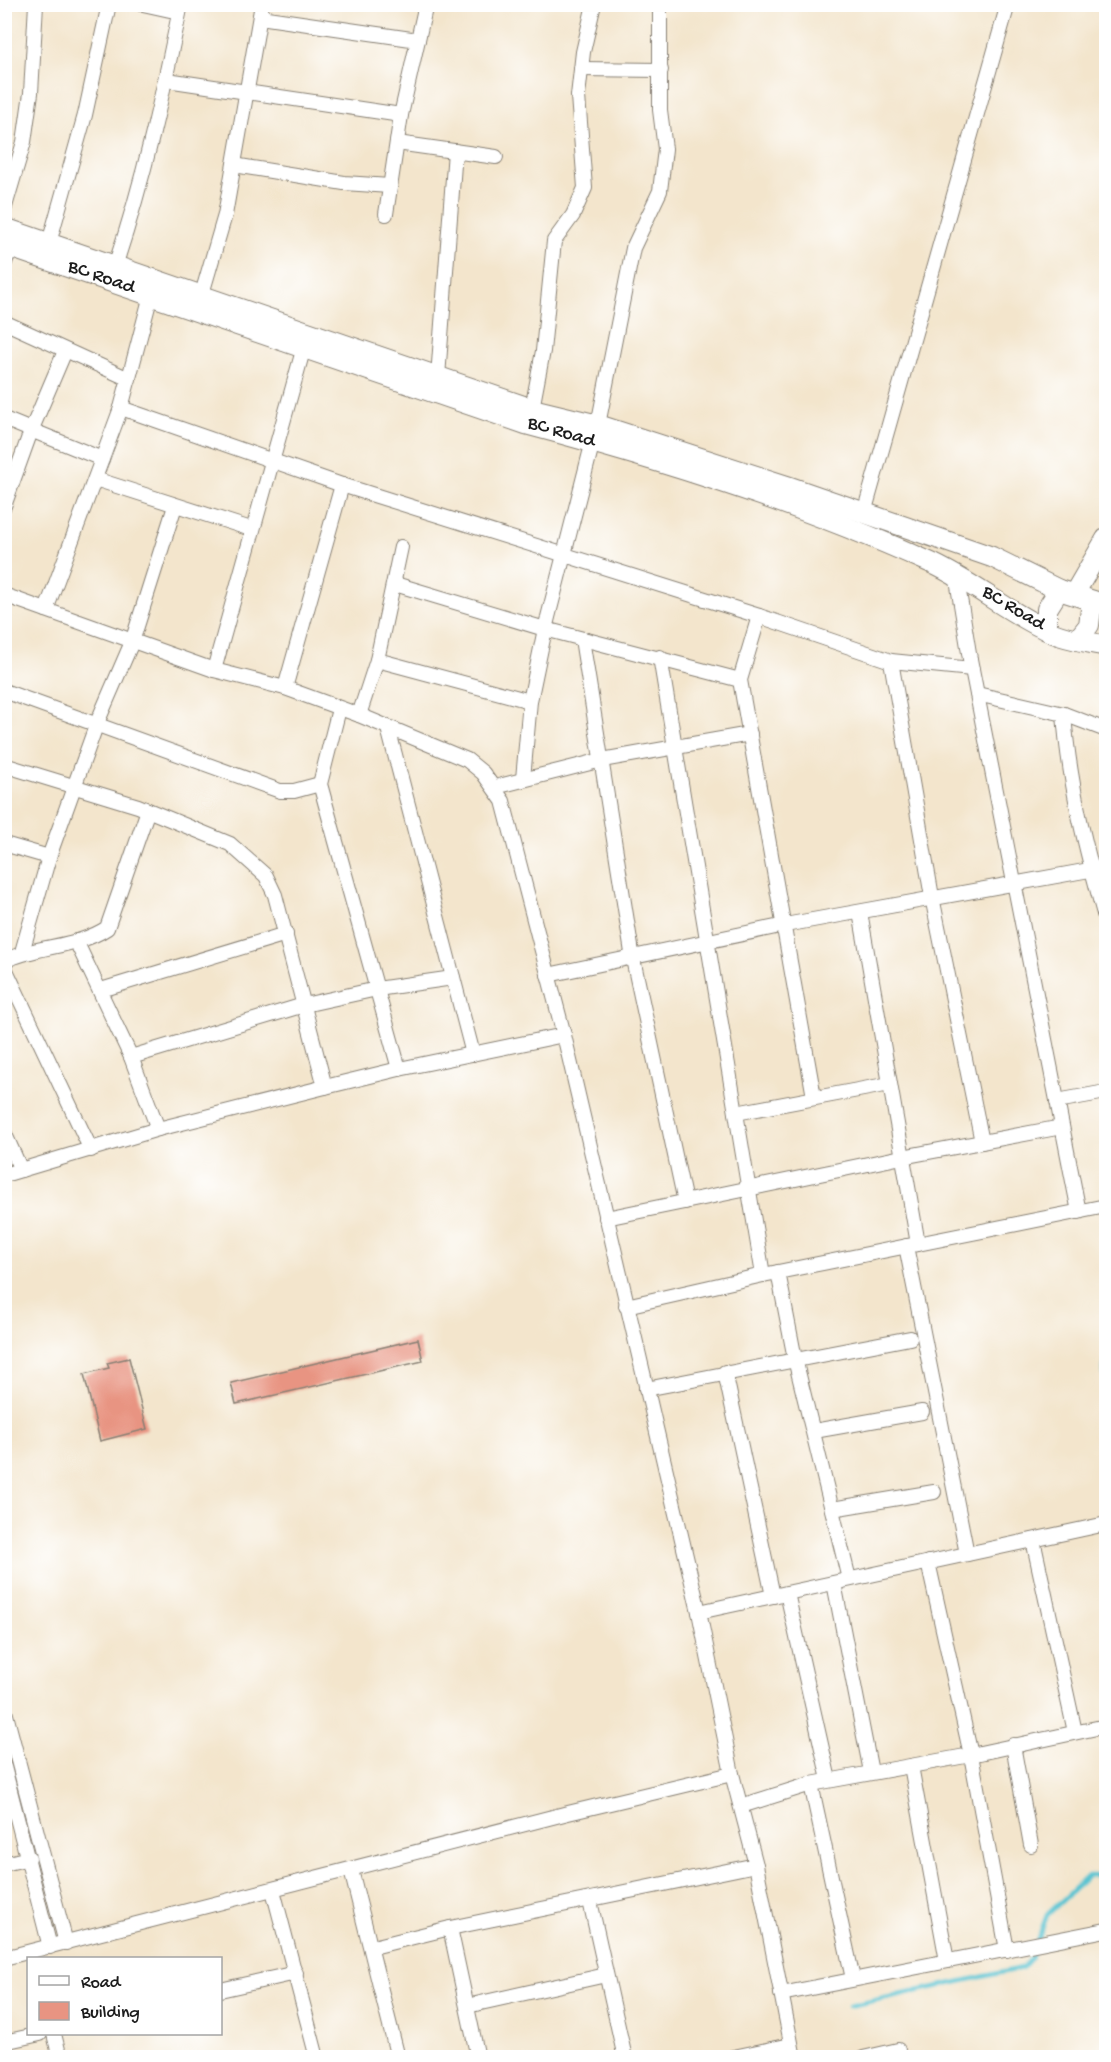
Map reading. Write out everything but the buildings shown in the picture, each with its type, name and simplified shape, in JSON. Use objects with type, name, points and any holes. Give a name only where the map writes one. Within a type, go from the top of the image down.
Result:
[{"type":"street","points":[[4,210],[24,142],[31,93],[36,4]]},
{"type":"street","points":[[49,243],[85,116],[109,4]]},
{"type":"street","points":[[115,266],[140,189],[167,80],[180,8],[143,4]]},
{"type":"street","points":[[386,214],[401,115],[426,4]]},
{"type":"street","points":[[531,409],[543,351],[554,241],[573,215],[585,188],[579,116],[581,69],[594,4]]},
{"type":"street","points":[[523,779],[530,701],[545,629],[595,433],[633,248],[660,192],[665,148],[660,110],[660,4]]},
{"type":"street","points":[[864,513],[1008,4]]},
{"type":"street","points":[[199,304],[222,224],[261,11],[418,40]]},
{"type":"street","points":[[581,69],[661,70]]},
{"type":"street","points":[[167,80],[401,115]]},
{"type":"street","points":[[397,143],[496,157]]},
{"type":"street","points":[[438,377],[455,152]]},
{"type":"street","points":[[234,165],[344,183],[390,186]]},
{"type":"street","points":[[8,243],[49,243],[115,266],[199,304],[438,377],[595,433],[864,513],[992,557],[1066,592],[1100,603],[1089,625],[1077,640]]},
{"type":"street","name":"BC Road","points":[[8,243],[151,295],[199,304],[304,347],[526,424],[595,433],[785,505],[956,574],[1047,630],[1077,640],[1107,646]]},
{"type":"street","points":[[46,610],[121,408],[151,295]]},
{"type":"street","points":[[4,322],[129,379]]},
{"type":"street","points":[[214,670],[251,529],[304,347]]},
{"type":"street","points":[[4,506],[31,431],[65,351]]},
{"type":"street","points":[[121,408],[273,459],[342,485],[759,616],[891,661],[972,669]]},
{"type":"street","points":[[4,419],[102,459]]},
{"type":"street","points":[[95,480],[251,529]]},
{"type":"street","points":[[285,688],[342,485]]},
{"type":"street","points":[[22,952],[49,857],[73,787],[97,723],[132,642],[175,506]]},
{"type":"street","points":[[1047,630],[1045,618],[1047,609],[1066,592],[1107,539]]},
{"type":"street","points":[[359,715],[377,660],[395,584],[401,547]]},
{"type":"street","points":[[956,574],[972,669],[1079,1212]]},
{"type":"street","points":[[395,584],[545,629],[660,657],[740,680]]},
{"type":"street","points":[[4,595],[214,670],[285,688],[339,710],[359,715],[467,760],[495,787],[502,801],[564,1035],[699,1612],[732,1774],[756,1865],[793,2051],[729,2058]]},
{"type":"street","points":[[759,616],[740,680],[814,1097]]},
{"type":"street","points":[[582,639],[633,959],[685,1202]]},
{"type":"street","points":[[660,657],[763,1275]]},
{"type":"street","points":[[377,660],[530,701]]},
{"type":"street","points":[[891,661],[932,897],[982,1142]]},
{"type":"street","points":[[4,691],[280,791],[294,791],[320,784]]},
{"type":"street","points":[[977,694],[1064,714],[1107,730]]},
{"type":"street","points":[[339,710],[320,784],[399,1069]]},
{"type":"street","points":[[1064,714],[1068,754],[1091,868],[1107,921]]},
{"type":"street","points":[[388,728],[473,1054]]},
{"type":"street","points":[[495,787],[602,760],[750,734]]},
{"type":"street","points":[[4,765],[148,810],[230,844],[252,861],[266,876],[286,934],[325,1087]]},
{"type":"street","points":[[4,961],[22,952],[94,937],[107,928],[148,810]]},
{"type":"street","points":[[4,844],[49,857]]},
{"type":"street","points":[[549,975],[932,897],[1107,867]]},
{"type":"street","points":[[860,912],[902,1157],[912,1245],[968,1554]]},
{"type":"street","points":[[101,990],[286,934]]},
{"type":"street","points":[[76,941],[131,1057],[158,1129]]},
{"type":"street","points":[[4,966],[91,1150]]},
{"type":"street","points":[[131,1057],[304,1005],[377,989],[453,978]]},
{"type":"street","points":[[4,1175],[158,1129],[325,1087],[399,1069],[564,1035]]},
{"type":"street","points":[[736,1113],[890,1084]]},
{"type":"street","points":[[1057,1101],[1107,1092]]},
{"type":"street","points":[[606,1218],[902,1157],[1062,1127]]},
{"type":"street","points":[[4,1132],[21,1170]]},
{"type":"street","points":[[626,1306],[763,1275],[1107,1206]]},
{"type":"street","points":[[778,1272],[795,1359],[849,1580]]},
{"type":"street","points":[[646,1389],[909,1338]]},
{"type":"street","points":[[725,1372],[829,1780]]},
{"type":"street","points":[[814,1431],[922,1412]]},
{"type":"street","points":[[832,1509],[934,1492]]},
{"type":"street","points":[[699,1612],[1107,1524]]},
{"type":"street","points":[[1033,1540],[1075,1732]]},
{"type":"street","points":[[928,1562],[1014,1949]]},
{"type":"street","points":[[834,1582],[871,1772]]},
{"type":"street","points":[[4,1707],[66,1942]]},
{"type":"street","points":[[741,1806],[829,1780],[971,1755],[1107,1726]]},
{"type":"street","points":[[1013,1745],[1031,1845]]},
{"type":"street","points":[[911,1766],[947,1961]]},
{"type":"street","points":[[4,1767],[50,1947]]},
{"type":"street","points":[[4,1958],[36,1955],[66,1942],[568,1813],[732,1774]]},
{"type":"street","points":[[811,1784],[853,1979]]},
{"type":"street","points":[[4,1864],[29,1858]]},
{"type":"street","points":[[373,1947],[450,1928],[756,1865]]},
{"type":"street","points":[[351,1870],[373,1947],[398,2058]]},
{"type":"street","points":[[273,1890],[317,2058]]},
{"type":"street","points":[[590,1901],[625,2058]]},
{"type":"street","points":[[450,1928],[478,2058]]},
{"type":"street","points":[[781,1994],[1107,1930]]},
{"type":"street","points":[[222,1990],[296,1973]]},
{"type":"street","points":[[467,2006],[606,1975]]},
{"type":"street","points":[[4,2042],[36,2035]]},
{"type":"street","points":[[54,2035],[60,2058]]},
{"type":"street","points":[[863,2058],[898,2050]]},
{"type":"waterway","points":[[1106,1360],[1104,1369],[1106,1383]]},
{"type":"waterway","points":[[849,2006],[1022,1968],[1031,1958],[1047,1915],[1088,1876],[1104,1876],[1106,1873]]}]
